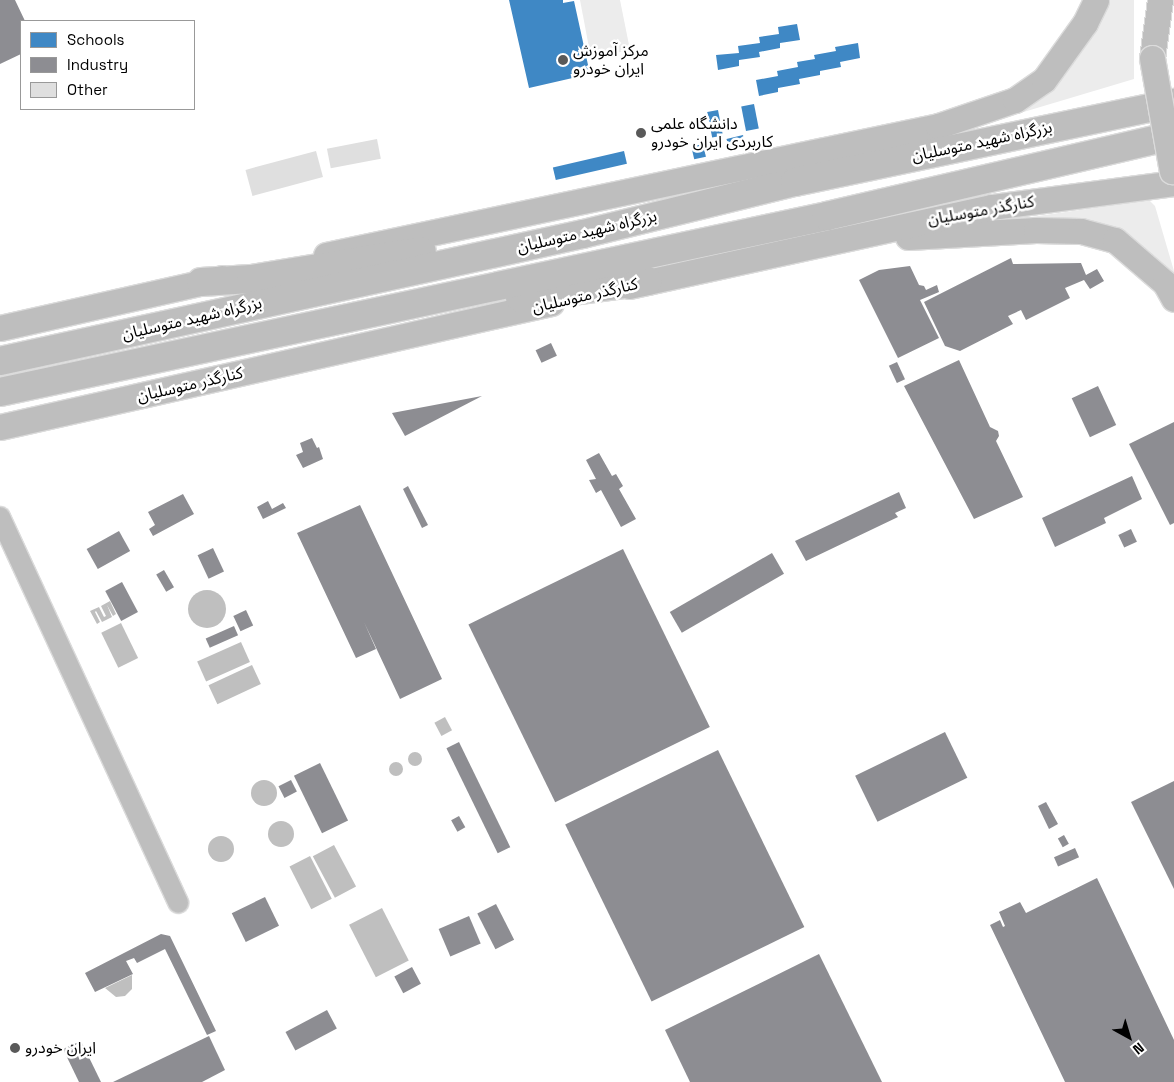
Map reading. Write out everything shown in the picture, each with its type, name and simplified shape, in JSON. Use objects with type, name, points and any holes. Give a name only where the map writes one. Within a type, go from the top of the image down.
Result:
[{"type":"highway","points":[[1137,111],[1174,92]]},
{"type":"highway","name":"بزرگراه شهید متوسلیان","points":[[0,361],[583,234],[804,180],[1174,103]]},
{"type":"highway","name":"بزرگراه شهید متوسلیان","points":[[0,392],[827,216],[1174,135]]},
{"type":"highway","points":[[202,282],[250,279],[486,240],[583,234]]},
{"type":"highway","points":[[328,322],[648,281]]},
{"type":"main road","points":[[0,328],[202,282],[938,126],[1015,100],[1044,80],[1085,23],[1096,0]]},
{"type":"main road","points":[[1150,0],[1152,58],[1173,179]]},
{"type":"main road","points":[[1152,58],[1160,0]]},
{"type":"main road","name":"کنارگذر متوسلیان","points":[[0,427],[648,281],[992,207],[1173,179]]},
{"type":"main road","points":[[836,240],[1036,230],[1081,231],[1115,240],[1138,258],[1165,284],[1174,299]]},
{"type":"street","points":[[0,517],[178,903]]},
{"type":"shaded area","points":[[580,0],[620,0],[630,50],[591,58]]},
{"type":"shaded area","points":[[1109,0],[1134,0],[1134,79],[953,133],[1094,28]]},
{"type":"shaded area","points":[[1149,200],[1155,206],[1174,271],[1174,286],[1153,256],[1128,236],[1092,222],[1031,217]]},
{"type":"shaded area","points":[[207,590],[214,591],[220,596],[225,602],[225,616],[220,622],[214,627],[207,628],[200,627],[194,622],[189,616],[188,609],[189,602],[194,596],[200,591]]},
{"type":"shaded area","points":[[110,601],[116,614],[113,616],[107,605],[112,617],[102,622],[96,611],[100,622],[97,624],[90,611],[99,607],[104,617],[106,616],[101,606]]},
{"type":"shaded area","points":[[121,623],[138,658],[118,668],[101,633]]},
{"type":"shaded area","points":[[241,642],[250,662],[206,682],[197,662]]},
{"type":"shaded area","points":[[252,665],[261,684],[217,704],[208,685]]},
{"type":"shaded area","points":[[445,717],[452,730],[441,736],[434,723]]},
{"type":"shaded area","points":[[412,752],[418,752],[422,759],[418,766],[412,766],[408,762],[408,756]]},
{"type":"shaded area","points":[[393,762],[399,762],[403,769],[399,776],[393,776],[389,772],[389,766]]},
{"type":"shaded area","points":[[264,780],[273,784],[277,793],[273,802],[264,806],[255,802],[251,793],[255,784]]},
{"type":"shaded area","points":[[281,821],[290,825],[294,834],[290,843],[281,847],[272,843],[268,834],[272,825]]},
{"type":"shaded area","points":[[221,836],[230,840],[234,849],[230,858],[221,862],[212,858],[208,849],[212,840]]},
{"type":"shaded area","points":[[334,845],[356,886],[335,898],[313,856]]},
{"type":"shaded area","points":[[310,856],[332,899],[311,909],[290,866]]},
{"type":"shaded area","points":[[382,908],[409,961],[376,977],[349,925]]},
{"type":"shaded area","points":[[132,975],[132,989],[125,996],[116,997],[105,988]]},
{"type":"building: Schools","points":[[509,0],[563,0],[563,3],[574,1],[590,74],[529,88]]},
{"type":"building: Schools","points":[[797,24],[800,40],[780,43],[780,48],[759,52],[760,57],[739,60],[739,66],[718,70],[716,55],[739,53],[738,46],[760,43],[759,37],[779,34],[778,27]]},
{"type":"building: Schools","points":[[858,43],[860,58],[840,62],[841,67],[820,71],[820,75],[799,79],[800,84],[778,88],[778,92],[759,96],[756,80],[778,76],[777,71],[798,67],[797,62],[815,59],[814,55],[836,51],[835,47]]},
{"type":"building: Schools","points":[[754,104],[759,129],[746,131],[741,106]]},
{"type":"building: Schools","points":[[718,110],[723,136],[712,138],[707,112]]},
{"type":"building: Schools","points":[[743,135],[746,147],[729,151],[727,139]]},
{"type":"building: Schools","points":[[703,144],[706,157],[694,159],[691,147]]},
{"type":"building: Schools","points":[[624,151],[627,164],[556,180],[553,167]]},
{"type":"building: Industry","points":[[0,0],[15,0],[25,20],[20,20],[20,54],[0,64]]},
{"type":"building: Industry","points":[[1011,258],[1013,264],[1081,263],[1086,275],[1097,269],[1104,281],[1090,289],[1084,280],[1065,288],[1070,298],[1026,320],[1021,310],[1008,316],[1013,324],[960,351],[945,346],[924,302]]},
{"type":"building: Industry","points":[[910,266],[919,285],[924,286],[926,290],[937,285],[939,292],[920,300],[939,338],[898,358],[859,280],[879,270]]},
{"type":"building: Industry","points":[[551,343],[557,356],[542,363],[536,350]]},
{"type":"building: Industry","points":[[959,360],[990,427],[998,431],[999,436],[996,441],[1023,497],[974,519],[904,386]]},
{"type":"building: Industry","points":[[897,362],[905,379],[897,383],[889,366]]},
{"type":"building: Industry","points":[[1098,386],[1116,425],[1090,437],[1072,398]]},
{"type":"building: Industry","points":[[482,396],[405,436],[392,413]]},
{"type":"building: Industry","points":[[1174,422],[1174,523],[1170,525],[1129,444]]},
{"type":"building: Industry","points":[[312,438],[317,448],[319,447],[323,459],[303,468],[296,455],[303,452],[300,443]]},
{"type":"building: Industry","points":[[599,453],[612,476],[616,474],[623,486],[619,489],[636,519],[621,527],[601,490],[596,493],[589,480],[596,479],[586,460]]},
{"type":"building: Industry","points":[[1132,476],[1142,499],[1104,518],[1106,523],[1055,547],[1042,518]]},
{"type":"building: Industry","points":[[408,486],[428,525],[422,528],[403,489]]},
{"type":"building: Industry","points":[[899,492],[906,508],[895,513],[898,517],[806,561],[795,541]]},
{"type":"building: Industry","points":[[183,494],[194,514],[153,536],[149,529],[155,525],[148,512]]},
{"type":"building: Industry","points":[[268,501],[272,509],[283,503],[286,508],[263,519],[257,507]]},
{"type":"building: Industry","points":[[360,505],[442,679],[400,699],[364,622],[376,649],[356,658],[297,533]]},
{"type":"building: Industry","points":[[1131,529],[1137,542],[1124,548],[1118,535]]},
{"type":"building: Industry","points":[[119,531],[130,551],[98,569],[87,549]]},
{"type":"building: Industry","points":[[213,548],[224,572],[209,579],[198,555]]},
{"type":"building: Industry","points":[[623,549],[710,727],[555,802],[468,624]]},
{"type":"building: Industry","points":[[772,553],[784,574],[682,633],[670,612]]},
{"type":"building: Industry","points":[[164,570],[174,587],[166,592],[156,574]]},
{"type":"building: Industry","points":[[122,582],[138,612],[121,621],[105,591]]},
{"type":"building: Industry","points":[[246,610],[253,625],[240,631],[233,616]]},
{"type":"building: Industry","points":[[234,626],[238,635],[210,648],[206,639]]},
{"type":"building: Industry","points":[[945,732],[967,778],[877,822],[855,776]]},
{"type":"building: Industry","points":[[459,742],[510,847],[498,853],[446,748]]},
{"type":"building: Industry","points":[[718,750],[804,927],[652,1002],[565,825]]},
{"type":"building: Industry","points":[[320,763],[348,821],[322,833],[294,776]]},
{"type":"building: Industry","points":[[291,780],[297,792],[284,798],[279,786]]},
{"type":"building: Industry","points":[[1174,781],[1174,889],[1131,802]]},
{"type":"building: Industry","points":[[1046,802],[1058,824],[1049,829],[1038,806]]},
{"type":"building: Industry","points":[[459,816],[465,827],[457,832],[451,820]]},
{"type":"building: Industry","points":[[1064,835],[1069,844],[1063,847],[1058,838]]},
{"type":"building: Industry","points":[[1075,848],[1079,857],[1058,866],[1054,857]]},
{"type":"building: Industry","points":[[1097,878],[1174,1040],[1174,1082],[1065,1082],[990,925],[1000,920],[1003,927],[1005,926],[999,912],[1020,902],[1026,913]]},
{"type":"building: Industry","points":[[265,897],[279,926],[246,942],[232,913]]},
{"type":"building: Industry","points":[[496,904],[514,940],[495,949],[477,914]]},
{"type":"building: Industry","points":[[469,916],[481,944],[450,957],[439,929]]},
{"type":"building: Industry","points":[[161,934],[170,936],[216,1031],[207,1035],[165,949],[137,963],[134,958],[126,961],[133,974],[95,992],[85,973]]},
{"type":"building: Industry","points":[[819,954],[882,1082],[690,1082],[665,1030]]},
{"type":"building: Industry","points":[[412,967],[421,984],[403,993],[394,976]]},
{"type":"building: Industry","points":[[327,1010],[337,1029],[295,1051],[286,1032]]},
{"type":"building: Industry","points":[[209,1036],[225,1070],[202,1082],[113,1082]]},
{"type":"building: Industry","points":[[81,1041],[101,1082],[79,1082],[63,1049]]},
{"type":"building: Other","points":[[377,139],[381,159],[331,168],[327,149]]},
{"type":"building: Other","points":[[316,151],[323,177],[252,196],[245,170]]},
{"type":"place","name":"مرکز آموزش ایران خودرو","points":[[563,60]]},
{"type":"place","name":"دانشگاه علمی کاربردی ایران خودرو","points":[[641,133]]},
{"type":"place","name":"ایران خودرو","points":[[15,1048]]}]
